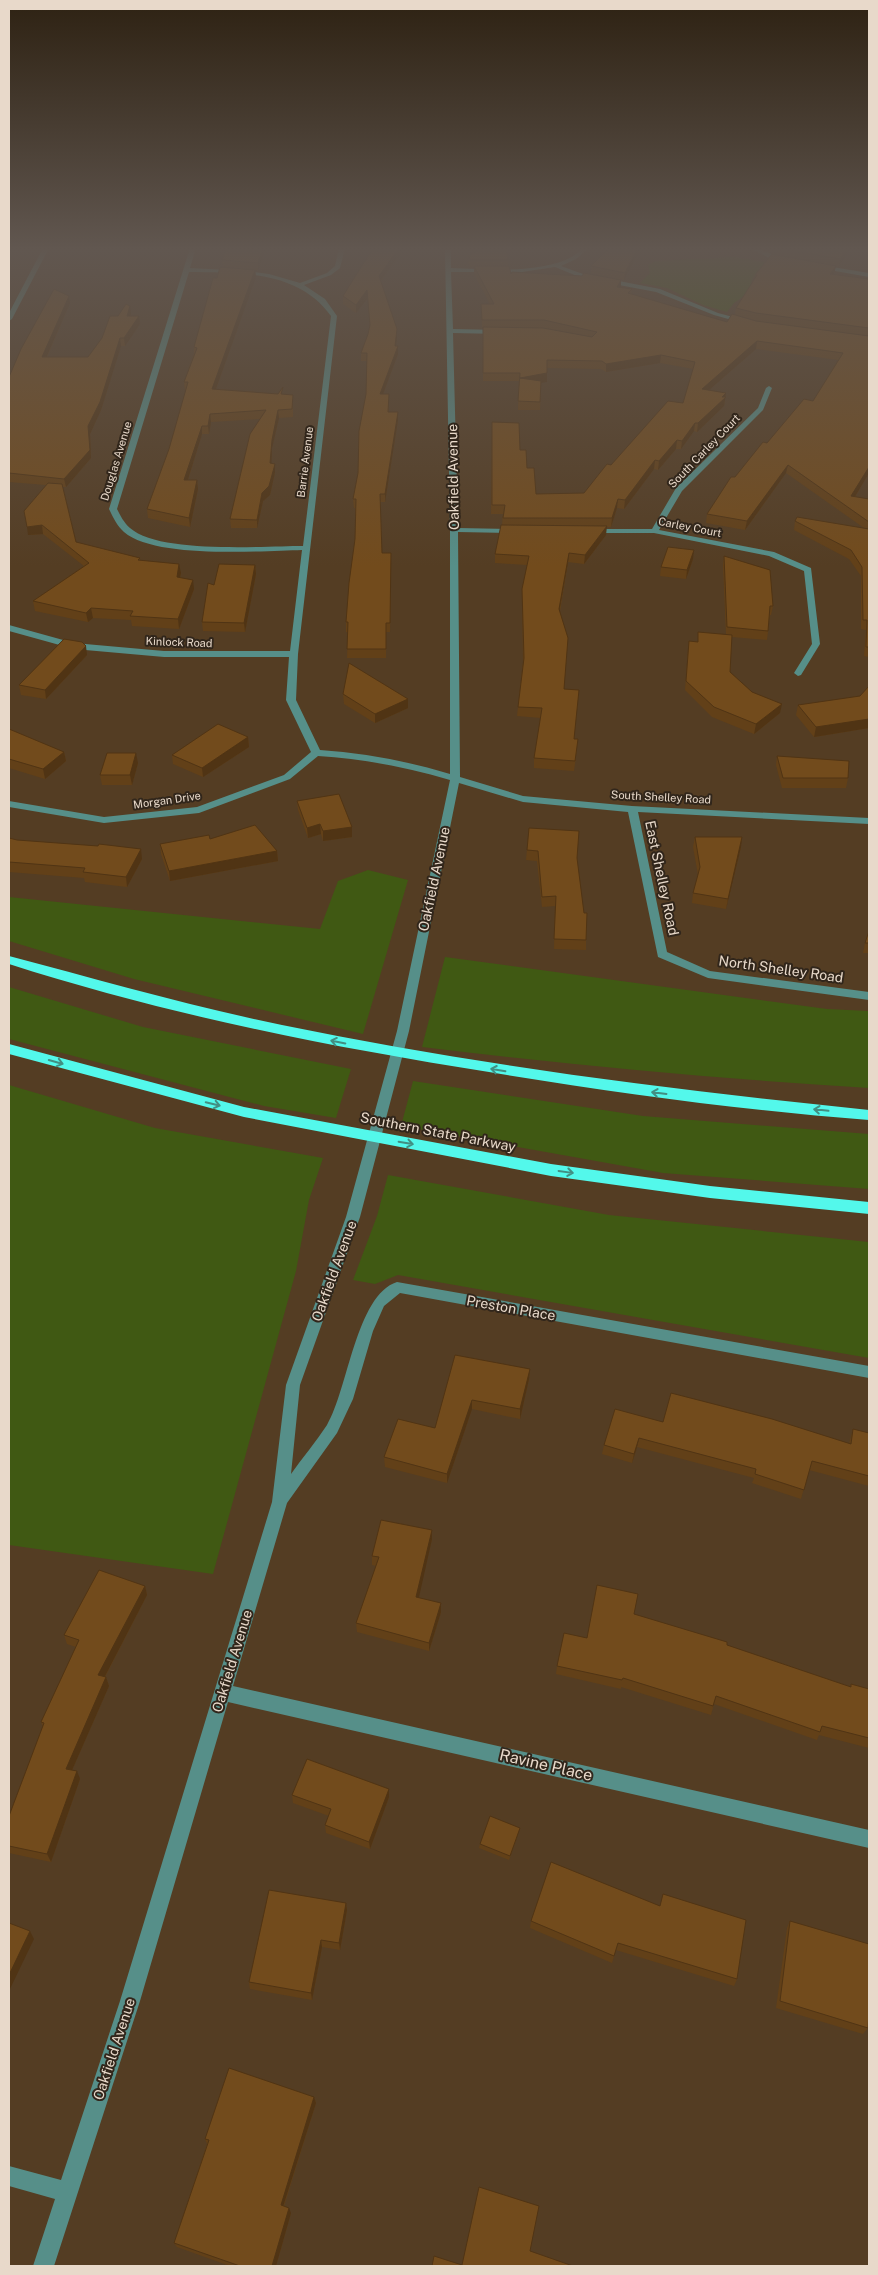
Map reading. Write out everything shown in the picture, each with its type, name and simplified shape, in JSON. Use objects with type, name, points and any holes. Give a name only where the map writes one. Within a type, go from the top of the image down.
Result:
[{"type":"highway","points":[[9,960],[146,998],[286,1032],[428,1059],[642,1091],[869,1115]]},
{"type":"highway","name":"Southern State Parkway","points":[[9,1049],[244,1112],[415,1145],[551,1170],[710,1192],[869,1208]]},
{"type":"street","name":"Douglas Avenue","points":[[160,354],[113,509],[128,532],[153,543],[197,549],[308,548]]},
{"type":"street","name":"Barrie Avenue","points":[[294,654],[330,354]]},
{"type":"street","name":"Oakfield Avenue","points":[[43,2266],[130,2001],[280,1502],[293,1385],[353,1217],[403,1031],[455,778],[454,530],[450,354]]},
{"type":"street","name":"South Carley Court","points":[[654,531],[679,490],[761,409],[769,388]]},
{"type":"street","points":[[454,530],[524,530]]},
{"type":"street","name":"Carley Court","points":[[584,531],[654,531],[771,554],[808,570],[816,644],[798,674]]},
{"type":"street","name":"Kinlock Road","points":[[9,628],[74,646],[164,654],[294,654]]},
{"type":"street","points":[[294,654],[291,700],[316,753],[351,755],[387,761],[455,778]]},
{"type":"street","name":"Morgan Drive","points":[[9,804],[104,820],[199,810],[287,777],[316,753]]},
{"type":"street","name":"South Shelley Road","points":[[455,778],[504,795],[523,799],[632,809],[869,821]]},
{"type":"street","name":"East Shelley Road","points":[[632,809],[662,954]]},
{"type":"street","name":"North Shelley Road","points":[[662,954],[708,974],[869,996]]},
{"type":"street","name":"Preston Place","points":[[280,1502],[332,1429],[346,1400],[370,1324],[379,1303],[396,1288],[869,1372]]},
{"type":"street","name":"Ravine Place","points":[[222,1692],[869,1839]]},
{"type":"street","points":[[9,2176],[68,2192]]},
{"type":"green space","points":[[368,870],[408,880],[363,1034],[134,979],[9,941],[9,897],[320,929],[338,881]]},
{"type":"green space","points":[[445,957],[827,1009],[869,1011],[869,1088],[646,1071],[422,1047]]},
{"type":"green space","points":[[9,987],[143,1027],[351,1069],[336,1118],[264,1106],[9,1039]]},
{"type":"green space","points":[[413,1081],[643,1116],[869,1134],[869,1189],[663,1173],[401,1126]]},
{"type":"green space","points":[[9,1085],[155,1128],[323,1158],[309,1200],[296,1271],[213,1574],[9,1545]]},
{"type":"green space","points":[[388,1175],[609,1215],[869,1242],[869,1358],[398,1275],[375,1284],[353,1280],[377,1216]]},
{"type":"building","points":[[19,354],[43,354],[42,357],[88,357],[90,354],[115,354],[100,402],[88,426],[90,450],[64,479],[9,473],[9,377]]},
{"type":"building","points":[[195,354],[225,354],[212,389],[278,394],[283,387],[281,394],[293,395],[292,409],[278,410],[270,463],[275,464],[269,486],[262,493],[257,520],[230,519],[250,434],[266,410],[210,414],[208,426],[202,426],[184,480],[197,480],[189,518],[147,509],[169,449],[188,382],[184,382]]},
{"type":"building","points":[[367,354],[395,354],[380,394],[389,394],[388,412],[398,412],[385,494],[380,494],[382,553],[391,553],[390,623],[386,623],[386,649],[347,649],[348,622],[346,622],[355,539],[356,499],[353,499],[358,473],[359,431],[366,394]]},
{"type":"building","points":[[483,354],[742,354],[702,389],[726,393],[722,397],[726,397],[698,423],[695,423],[682,441],[677,440],[659,461],[655,460],[625,500],[618,499],[612,518],[503,518],[505,505],[492,505],[492,422],[519,423],[520,450],[526,450],[527,468],[534,468],[536,494],[584,493],[607,464],[611,465],[668,401],[683,403],[695,362],[661,355],[606,364],[602,361],[547,360],[547,373],[520,378],[541,381],[540,402],[518,401],[520,373],[483,373]]},
{"type":"building","points":[[842,354],[869,354],[869,467],[851,496],[869,499],[869,522],[788,465],[747,521],[707,514],[731,477],[735,477],[763,442],[767,443],[804,399],[813,401]]},
{"type":"building","points":[[48,483],[62,484],[76,542],[140,558],[138,560],[179,564],[177,577],[193,580],[178,619],[130,616],[133,611],[91,608],[86,613],[33,601],[89,563],[42,525],[27,527],[24,511]]},
{"type":"building","points":[[797,517],[869,529],[869,647],[866,647],[867,620],[863,620],[862,567],[851,550],[795,521]]},
{"type":"building","points":[[501,525],[607,526],[585,555],[569,553],[559,609],[568,638],[564,689],[579,690],[574,739],[578,739],[575,761],[534,758],[542,708],[518,707],[524,658],[522,589],[529,556],[495,554]]},
{"type":"building","points":[[668,547],[694,550],[687,570],[661,567]]},
{"type":"building","points":[[724,556],[770,570],[773,606],[770,606],[768,631],[727,627]]},
{"type":"building","points":[[219,564],[255,565],[244,623],[202,622],[208,583],[214,585]]},
{"type":"building","points":[[698,632],[732,635],[730,672],[752,692],[782,704],[756,724],[714,707],[686,681],[689,641],[698,642]]},
{"type":"building","points":[[64,639],[82,642],[86,646],[45,690],[19,685]]},
{"type":"building","points":[[349,663],[408,699],[375,714],[343,694]]},
{"type":"building","points":[[869,686],[869,719],[816,727],[798,705],[860,696]]},
{"type":"building","points":[[218,724],[248,737],[202,768],[172,755]]},
{"type":"building","points":[[9,729],[64,752],[43,769],[9,759]]},
{"type":"building","points":[[107,753],[136,753],[130,775],[100,775]]},
{"type":"building","points":[[777,756],[849,761],[848,778],[783,778]]},
{"type":"building","points":[[339,794],[352,827],[323,831],[320,824],[307,828],[297,801]]},
{"type":"building","points":[[255,825],[277,851],[169,871],[160,844],[209,835],[210,839]]},
{"type":"building","points":[[529,828],[579,831],[577,858],[584,913],[587,913],[586,940],[554,939],[556,896],[542,897],[538,851],[527,850]]},
{"type":"building","points":[[695,837],[742,837],[728,899],[693,893],[700,867]]},
{"type":"building","points":[[9,838],[141,849],[126,877],[83,872],[85,868],[9,862]]},
{"type":"building","points":[[869,931],[869,943],[865,943]]},
{"type":"building","points":[[455,1355],[530,1369],[520,1409],[472,1400],[447,1474],[384,1457],[398,1419],[435,1428]]},
{"type":"building","points":[[671,1393],[772,1419],[851,1444],[853,1429],[869,1433],[869,1476],[812,1461],[804,1490],[755,1474],[756,1469],[639,1438],[634,1454],[604,1445],[615,1409],[663,1422]]},
{"type":"building","points":[[381,1520],[432,1530],[416,1597],[441,1603],[429,1643],[356,1623],[379,1557],[372,1556]]},
{"type":"building","points":[[99,1570],[145,1586],[98,1675],[106,1677],[66,1769],[77,1771],[47,1854],[9,1846],[9,1816],[44,1723],[41,1722],[79,1640],[64,1635]]},
{"type":"building","points":[[597,1585],[638,1594],[634,1614],[727,1642],[727,1645],[851,1687],[851,1684],[869,1689],[869,1738],[822,1726],[820,1732],[716,1696],[713,1706],[623,1678],[622,1680],[557,1666],[564,1633],[587,1638]]},
{"type":"building","points":[[307,1759],[389,1789],[369,1842],[325,1825],[331,1809],[292,1795]]},
{"type":"building","points":[[490,1816],[520,1828],[510,1856],[480,1844]]},
{"type":"building","points":[[551,1862],[660,1906],[663,1894],[746,1920],[737,1979],[618,1943],[614,1956],[531,1921]]},
{"type":"building","points":[[269,1890],[346,1903],[339,1943],[321,1940],[311,1993],[249,1982]]},
{"type":"building","points":[[790,1921],[869,1944],[868,2028],[780,2001]]},
{"type":"building","points":[[9,1923],[30,1931],[9,1975]]},
{"type":"building","points":[[229,2068],[314,2097],[281,2205],[289,2208],[272,2266],[240,2266],[174,2243],[209,2140],[205,2139]]},
{"type":"building","points":[[479,2187],[539,2206],[530,2251],[573,2266],[432,2266],[434,2256],[462,2265]]}]
